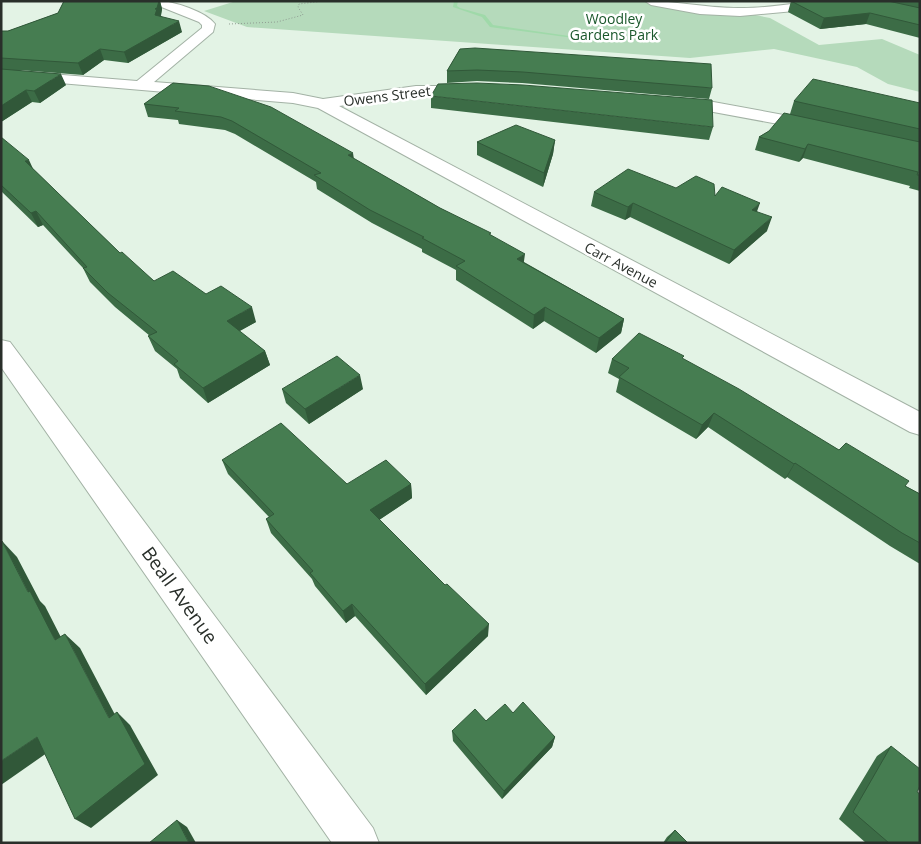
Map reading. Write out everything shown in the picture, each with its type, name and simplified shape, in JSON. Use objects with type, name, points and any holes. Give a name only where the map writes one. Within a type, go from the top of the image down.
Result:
[{"type":"street","points":[[651,1],[700,10],[740,12],[838,4]]},
{"type":"street","points":[[141,85],[208,29],[209,25],[204,19],[163,3]]},
{"type":"street","name":"Owens Street","points":[[1,74],[293,98],[323,104],[416,91],[486,89]]},
{"type":"street","points":[[662,102],[708,106],[787,120],[834,131]]},
{"type":"street","name":"Carr Avenue","points":[[323,104],[920,425]]},
{"type":"street","name":"Beall Avenue","points":[[1,348],[358,843]]},
{"type":"path","points":[[209,25],[277,21],[299,17],[303,15],[298,7],[299,4],[324,1]]},
{"type":"green space","name":"Woodley Gardens Park","points":[[236,1],[651,1],[740,12],[770,18],[819,45],[882,39],[920,55],[920,92],[888,84],[857,67],[774,49],[690,58],[247,27],[204,11]]},
{"type":"building","points":[[64,1],[159,1],[155,9],[157,9],[155,15],[179,21],[124,52],[100,49],[78,63],[1,58],[1,31],[8,31],[58,13]]},
{"type":"building","points":[[791,1],[888,1],[920,8],[920,25],[870,13],[824,18]]},
{"type":"building","points":[[475,48],[711,64],[712,88],[523,72],[447,71],[460,49]]},
{"type":"building","points":[[1,69],[61,74],[34,91],[26,90],[1,106]]},
{"type":"building","points":[[813,79],[920,103],[920,129],[794,101]]},
{"type":"building","points":[[173,83],[209,86],[271,107],[353,153],[348,155],[440,208],[491,233],[489,234],[525,254],[517,259],[624,319],[599,338],[545,307],[534,315],[456,266],[465,261],[422,238],[424,237],[370,210],[314,175],[321,173],[232,121],[221,117],[175,111],[179,108],[144,104]]},
{"type":"building","points":[[477,83],[712,100],[713,127],[431,96],[438,84]]},
{"type":"building","points":[[784,113],[920,142],[920,175],[917,175],[918,172],[808,144],[805,149],[759,137],[769,131]]},
{"type":"building","points":[[516,125],[555,140],[544,173],[477,142]]},
{"type":"building","points":[[1,137],[29,160],[25,161],[120,253],[122,252],[154,281],[173,271],[206,294],[221,286],[252,307],[227,321],[265,351],[203,388],[174,364],[178,361],[148,336],[157,332],[108,293],[83,268],[87,267],[36,211],[31,213],[1,185]]},
{"type":"building","points":[[628,169],[676,188],[696,176],[714,184],[715,196],[722,187],[760,203],[752,210],[772,217],[734,250],[633,203],[628,207],[594,192]]},
{"type":"building","points":[[639,333],[684,356],[682,358],[739,389],[839,450],[846,443],[909,481],[905,486],[920,494],[920,543],[714,413],[702,425],[619,377],[629,368],[612,359]]},
{"type":"building","points":[[337,356],[360,375],[305,409],[282,389]]},
{"type":"building","points":[[281,423],[347,484],[386,460],[411,484],[370,510],[445,585],[447,584],[489,624],[425,684],[352,604],[343,611],[310,573],[313,571],[266,519],[274,514],[222,460]]},
{"type":"building","points":[[2,541],[55,640],[65,634],[109,718],[117,712],[145,764],[75,819],[37,737],[1,761]]},
{"type":"building","points":[[523,702],[555,737],[504,791],[452,731],[475,709],[486,721],[505,704],[513,713]]},
{"type":"building","points":[[891,746],[920,769],[920,786],[917,792],[920,794],[920,843],[889,843],[853,812]]},
{"type":"building","points":[[177,820],[189,843],[149,843]]},
{"type":"building","points":[[675,830],[688,843],[665,843]]},
{"type":"waterway","points":[[456,1],[455,6],[483,16],[492,26],[581,38]]}]
